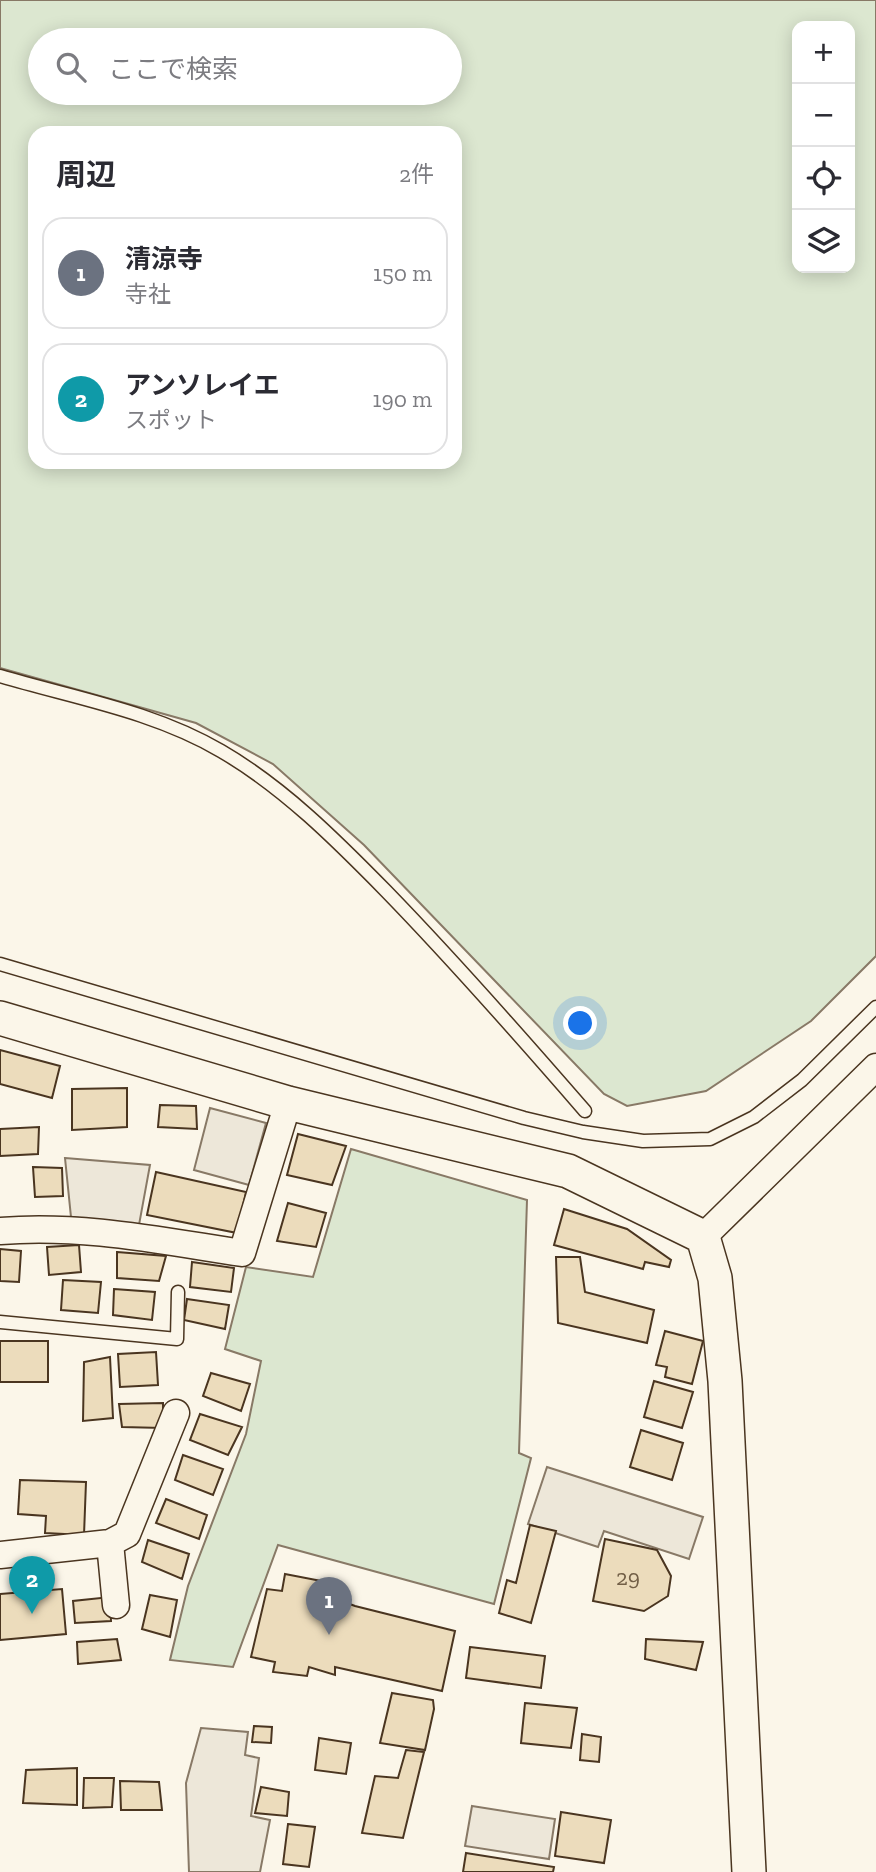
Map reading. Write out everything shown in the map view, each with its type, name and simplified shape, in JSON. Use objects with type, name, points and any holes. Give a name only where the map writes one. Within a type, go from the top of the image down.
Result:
[{"type":"street","points":[[0,1018],[288,1103],[568,1171],[702,1237],[715,1278],[725,1381],[749,1872]]},
{"type":"street","points":[[702,1237],[876,1067]]},
{"type":"street","points":[[0,1231],[56,1228],[242,1253],[288,1103]]},
{"type":"street","points":[[0,1555],[110,1543],[127,1534],[176,1413]]},
{"type":"street","points":[[110,1543],[116,1605]]},
{"type":"lane","points":[[0,676],[139,715],[186,733],[271,784],[346,851],[467,974],[585,1111]]},
{"type":"lane","points":[[0,964],[524,1118],[583,1132],[643,1141],[710,1139],[754,1116],[802,1080],[876,1007]]},
{"type":"lane","points":[[0,1322],[177,1339],[178,1292]]},
{"type":"green space","points":[[0,0],[876,0],[876,956],[811,1021],[706,1091],[627,1106],[604,1094],[364,845],[273,764],[196,723],[0,668]]},
{"type":"green space","points":[[351,1149],[527,1200],[519,1453],[531,1458],[494,1604],[278,1545],[233,1667],[170,1660],[188,1586],[246,1434],[261,1361],[225,1349],[246,1267],[313,1277]]},
{"type":"shaded area","points":[[210,1108],[266,1123],[249,1185],[194,1170]]},
{"type":"shaded area","points":[[65,1158],[150,1165],[139,1225],[71,1217]]},
{"type":"shaded area","points":[[547,1467],[703,1517],[689,1559],[604,1531],[598,1547],[528,1524]]},
{"type":"shaded area","points":[[201,1728],[248,1732],[245,1755],[259,1758],[251,1816],[270,1820],[260,1872],[189,1872],[186,1783]]},
{"type":"shaded area","points":[[472,1806],[555,1819],[549,1859],[465,1846]]},
{"type":"building","points":[[0,1050],[60,1066],[52,1098],[0,1084]]},
{"type":"building","points":[[127,1088],[127,1127],[72,1130],[72,1089]]},
{"type":"building","points":[[160,1105],[196,1106],[197,1129],[158,1127]]},
{"type":"building","points":[[39,1127],[38,1154],[0,1156],[0,1129]]},
{"type":"building","points":[[298,1134],[346,1146],[332,1185],[287,1175]]},
{"type":"building","points":[[33,1167],[62,1168],[63,1196],[35,1197]]},
{"type":"building","points":[[156,1172],[246,1192],[237,1233],[147,1215]]},
{"type":"building","points":[[288,1203],[326,1213],[316,1247],[277,1241]]},
{"type":"building","points":[[564,1209],[627,1229],[671,1260],[669,1267],[645,1262],[643,1269],[554,1245]]},
{"type":"building","points":[[79,1245],[81,1272],[49,1275],[47,1247]]},
{"type":"building","points":[[0,1249],[21,1251],[19,1282],[0,1281]]},
{"type":"building","points":[[117,1252],[166,1256],[159,1281],[117,1278]]},
{"type":"building","points":[[556,1257],[580,1257],[585,1292],[654,1310],[647,1343],[558,1323]]},
{"type":"building","points":[[192,1262],[234,1268],[231,1292],[190,1287]]},
{"type":"building","points":[[63,1280],[101,1282],[98,1313],[61,1310]]},
{"type":"building","points":[[114,1289],[155,1292],[152,1320],[113,1315]]},
{"type":"building","points":[[187,1299],[229,1305],[225,1329],[184,1320]]},
{"type":"building","points":[[665,1331],[703,1341],[692,1384],[665,1377],[667,1367],[656,1365]]},
{"type":"building","points":[[0,1341],[48,1341],[48,1382],[0,1382]]},
{"type":"building","points":[[156,1352],[158,1385],[120,1387],[118,1354]]},
{"type":"building","points":[[110,1357],[113,1418],[83,1421],[84,1362]]},
{"type":"building","points":[[211,1373],[250,1384],[241,1411],[203,1396]]},
{"type":"building","points":[[654,1381],[693,1392],[682,1428],[644,1417]]},
{"type":"building","points":[[163,1403],[163,1428],[122,1427],[119,1404]]},
{"type":"building","points":[[200,1414],[242,1427],[228,1455],[190,1440]]},
{"type":"building","points":[[641,1430],[683,1443],[672,1480],[630,1467]]},
{"type":"building","points":[[183,1455],[223,1469],[213,1495],[175,1480]]},
{"type":"building","points":[[20,1480],[86,1482],[84,1535],[45,1533],[46,1516],[18,1514]]},
{"type":"building","points":[[166,1499],[207,1515],[199,1539],[156,1523]]},
{"type":"building","points":[[530,1525],[556,1531],[531,1623],[499,1613],[507,1580],[516,1583]]},
{"type":"building","points":[[605,1539],[657,1550],[671,1576],[668,1596],[644,1611],[593,1601]]},
{"type":"building","points":[[148,1540],[189,1554],[182,1579],[142,1562]]},
{"type":"building","points":[[285,1574],[337,1584],[334,1598],[355,1606],[455,1631],[442,1691],[335,1667],[335,1675],[309,1667],[307,1676],[273,1672],[275,1662],[251,1657],[267,1589],[282,1591]]},
{"type":"building","points":[[62,1589],[66,1634],[0,1640],[0,1594]]},
{"type":"building","points":[[150,1595],[177,1600],[170,1637],[142,1629]]},
{"type":"building","points":[[110,1597],[111,1621],[75,1623],[73,1601]]},
{"type":"building","points":[[117,1639],[121,1660],[78,1664],[77,1642]]},
{"type":"building","points":[[646,1639],[703,1642],[696,1670],[645,1659]]},
{"type":"building","points":[[470,1647],[545,1656],[541,1688],[466,1678]]},
{"type":"building","points":[[392,1693],[433,1700],[434,1709],[425,1750],[380,1743]]},
{"type":"building","points":[[525,1703],[577,1708],[571,1748],[521,1743]]},
{"type":"building","points":[[254,1726],[272,1727],[271,1743],[252,1742]]},
{"type":"building","points":[[582,1734],[601,1737],[599,1762],[580,1760]]},
{"type":"building","points":[[319,1738],[351,1743],[346,1774],[315,1770]]},
{"type":"building","points":[[406,1750],[424,1752],[403,1838],[362,1833],[375,1776],[398,1778]]},
{"type":"building","points":[[77,1768],[77,1805],[23,1803],[26,1770]]},
{"type":"building","points":[[84,1778],[114,1778],[112,1807],[83,1808]]},
{"type":"building","points":[[120,1781],[159,1782],[162,1810],[121,1810]]},
{"type":"building","points":[[261,1787],[289,1792],[287,1816],[255,1813]]},
{"type":"building","points":[[561,1812],[611,1820],[604,1863],[555,1856]]},
{"type":"building","points":[[288,1824],[315,1827],[309,1867],[283,1864]]},
{"type":"building","points":[[466,1853],[554,1867],[553,1872],[463,1872]]},
{"type":"place","name":"アンソレイエ","points":[[32,1614]]},
{"type":"place","name":"清涼寺","points":[[329,1635]]}]
